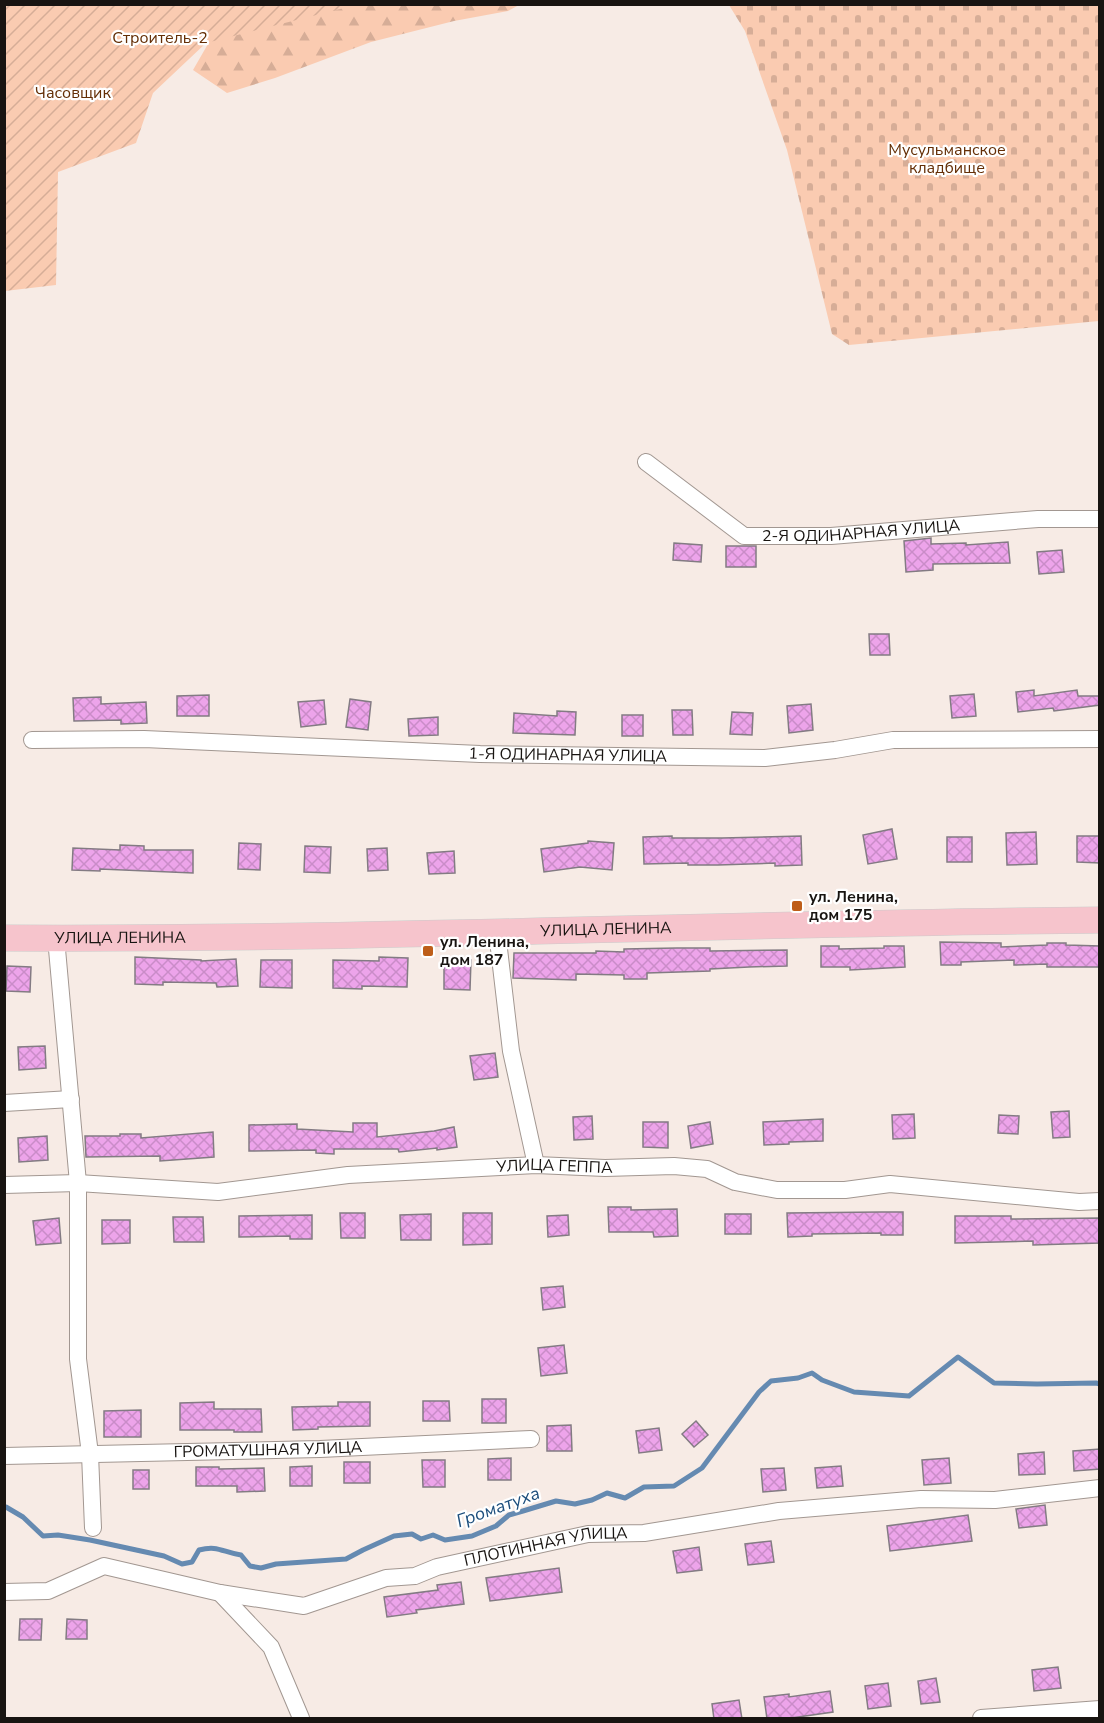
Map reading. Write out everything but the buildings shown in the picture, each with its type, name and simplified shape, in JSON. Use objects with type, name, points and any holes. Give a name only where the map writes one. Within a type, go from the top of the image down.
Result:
[{"type":"main road","name":"УЛИЦА ЛЕНИНА","points":[[4,938],[498,932],[923,921],[1100,920]]},
{"type":"street","name":"2-Я ОДИНАРНАЯ УЛИЦА","points":[[646,462],[744,536],[831,536],[1038,519],[1100,519]]},
{"type":"street","name":"1-Я ОДИНАРНАЯ УЛИЦА","points":[[32,740],[144,739],[480,754],[765,758],[835,750],[893,740],[1100,739]]},
{"type":"street","points":[[498,932],[511,1051],[536,1164]]},
{"type":"street","points":[[56,938],[78,1183],[78,1359],[90,1454],[93,1528]]},
{"type":"street","points":[[4,1103],[71,1099]]},
{"type":"street","name":"УЛИЦА ГЕППА","points":[[4,1185],[78,1183],[218,1192],[348,1175],[536,1164],[605,1168],[674,1166],[706,1169],[735,1182],[777,1190],[845,1190],[890,1184],[1079,1202],[1100,1201]]},
{"type":"street","name":"ГРОМАТУШНАЯ УЛИЦА","points":[[4,1456],[320,1449],[531,1439]]},
{"type":"street","name":"ПЛОТИННАЯ УЛИЦА","points":[[4,1592],[48,1591],[104,1566],[220,1593],[304,1606],[386,1578],[415,1576],[437,1567],[588,1534],[644,1533],[778,1511],[921,1499],[995,1500],[1100,1488]]},
{"type":"street","points":[[220,1593],[271,1647],[301,1719]]},
{"type":"street","points":[[981,1719],[1100,1709]]},
{"type":"green space","name":"Часовщик","points":[[5,4],[356,5],[206,43],[153,93],[136,143],[58,172],[56,285],[5,291]]},
{"type":"green space","points":[[332,5],[519,5],[508,11],[454,21],[371,42],[275,78],[227,93],[193,70],[216,30]]},
{"type":"green space","name":"Мусульманское кладбище","points":[[729,5],[1099,5],[1099,321],[849,345],[832,334],[787,150],[745,31]]},
{"type":"waterway","name":"Громатуха","points":[[4,1508],[23,1517],[43,1536],[58,1535],[90,1540],[164,1556],[182,1564],[192,1562],[199,1550],[211,1548],[241,1555],[250,1566],[261,1568],[276,1564],[346,1559],[394,1536],[412,1534],[421,1539],[433,1535],[445,1540],[472,1536],[496,1526],[509,1515],[556,1501],[575,1504],[607,1493],[625,1498],[644,1487],[674,1486],[702,1468],[759,1392],[771,1381],[798,1378],[812,1373],[822,1380],[854,1392],[909,1396],[958,1357],[994,1383],[1100,1384]]},
{"type":"place","name":"ул. Ленина, дом 175","points":[[797,906]]},
{"type":"place","name":"ул. Ленина, дом 187","points":[[428,951]]},
{"type":"park label","name":"Строитель-2","points":[[160,38]]}]
